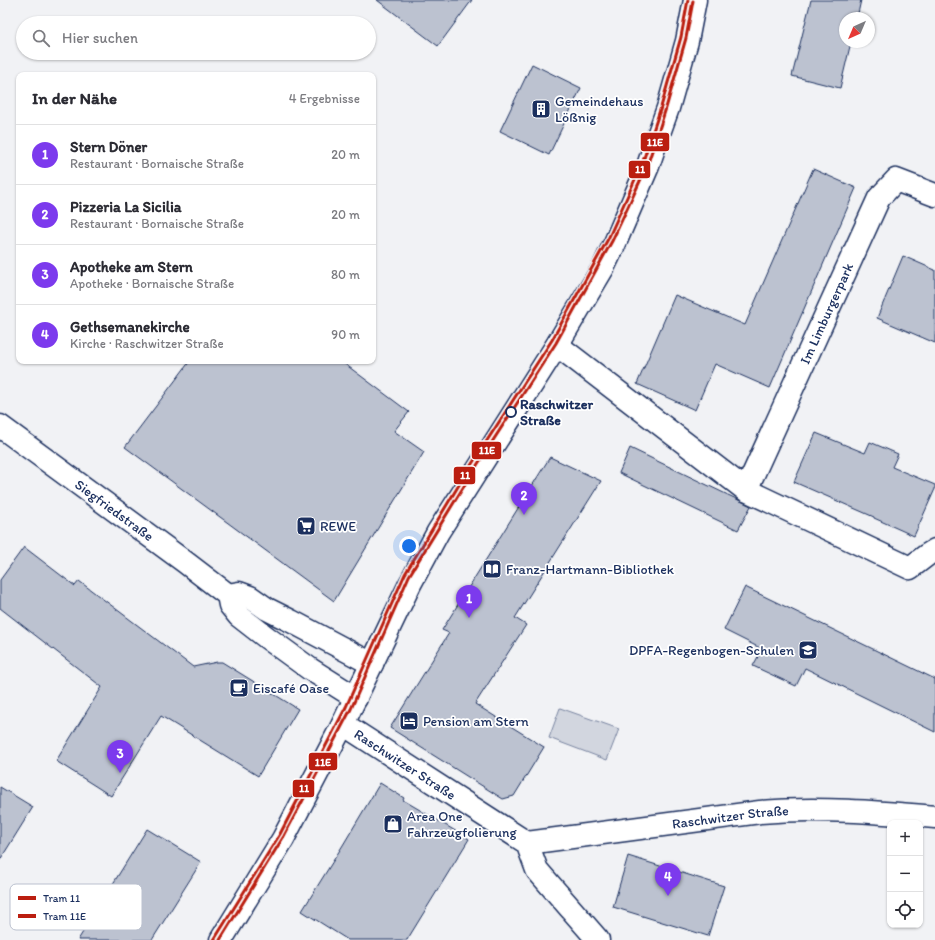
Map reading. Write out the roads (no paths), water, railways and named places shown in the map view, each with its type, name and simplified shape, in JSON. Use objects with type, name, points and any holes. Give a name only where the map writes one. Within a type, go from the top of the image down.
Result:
[{"type":"main road","points":[[221,940],[283,839],[343,724],[410,584],[438,532],[557,344],[603,268],[648,166],[668,108],[687,40],[695,0]]},
{"type":"main road","name":"Im Limburgerpark","points":[[746,490],[879,198],[896,180],[935,196]]},
{"type":"main road","points":[[557,344],[746,490],[910,568],[935,550]]},
{"type":"main road","name":"Siegfriedstraße","points":[[0,426],[228,595],[230,605],[240,616],[266,638],[356,698]]},
{"type":"main road","points":[[228,595],[239,593],[250,597],[267,609],[372,664]]},
{"type":"main road","name":"Raschwitzer Straße","points":[[343,724],[527,843],[789,809],[880,812],[935,817]]},
{"type":"main road","points":[[527,843],[537,870],[598,940]]},
{"type":"tram line","name":"11","points":[[214,940],[280,834],[346,707],[405,574],[468,470],[552,340],[608,239],[642,164],[661,107],[681,37],[688,0]]},
{"type":"tram line","name":"11E","points":[[220,940],[284,836],[351,709],[409,576],[472,473],[556,343],[612,241],[647,166],[666,108],[686,38],[693,1]]},
{"type":"place","name":"Gemeindehaus Lößnig","points":[[541,109]]},
{"type":"place","name":"Raschwitzer Straße","points":[[511,412]]},
{"type":"place","name":"Pizzeria La Sicilia","points":[[524,515]]},
{"type":"place","name":"REWE","points":[[306,526]]},
{"type":"place","name":"Franz-Hartmann-Bibliothek","points":[[492,569]]},
{"type":"place","name":"Stern Döner","points":[[469,618]]},
{"type":"place","name":"DPFA-Regenbogen-Schulen","points":[[808,650]]},
{"type":"place","name":"Eiscafé Oase","points":[[239,688]]},
{"type":"place","name":"Pension am Stern","points":[[409,721]]},
{"type":"place","name":"Apotheke am Stern","points":[[120,773]]},
{"type":"place","name":"Area One Fahrzeugfolierung","points":[[393,824]]},
{"type":"place","name":"Gethsemanekirche","points":[[668,896]]}]
